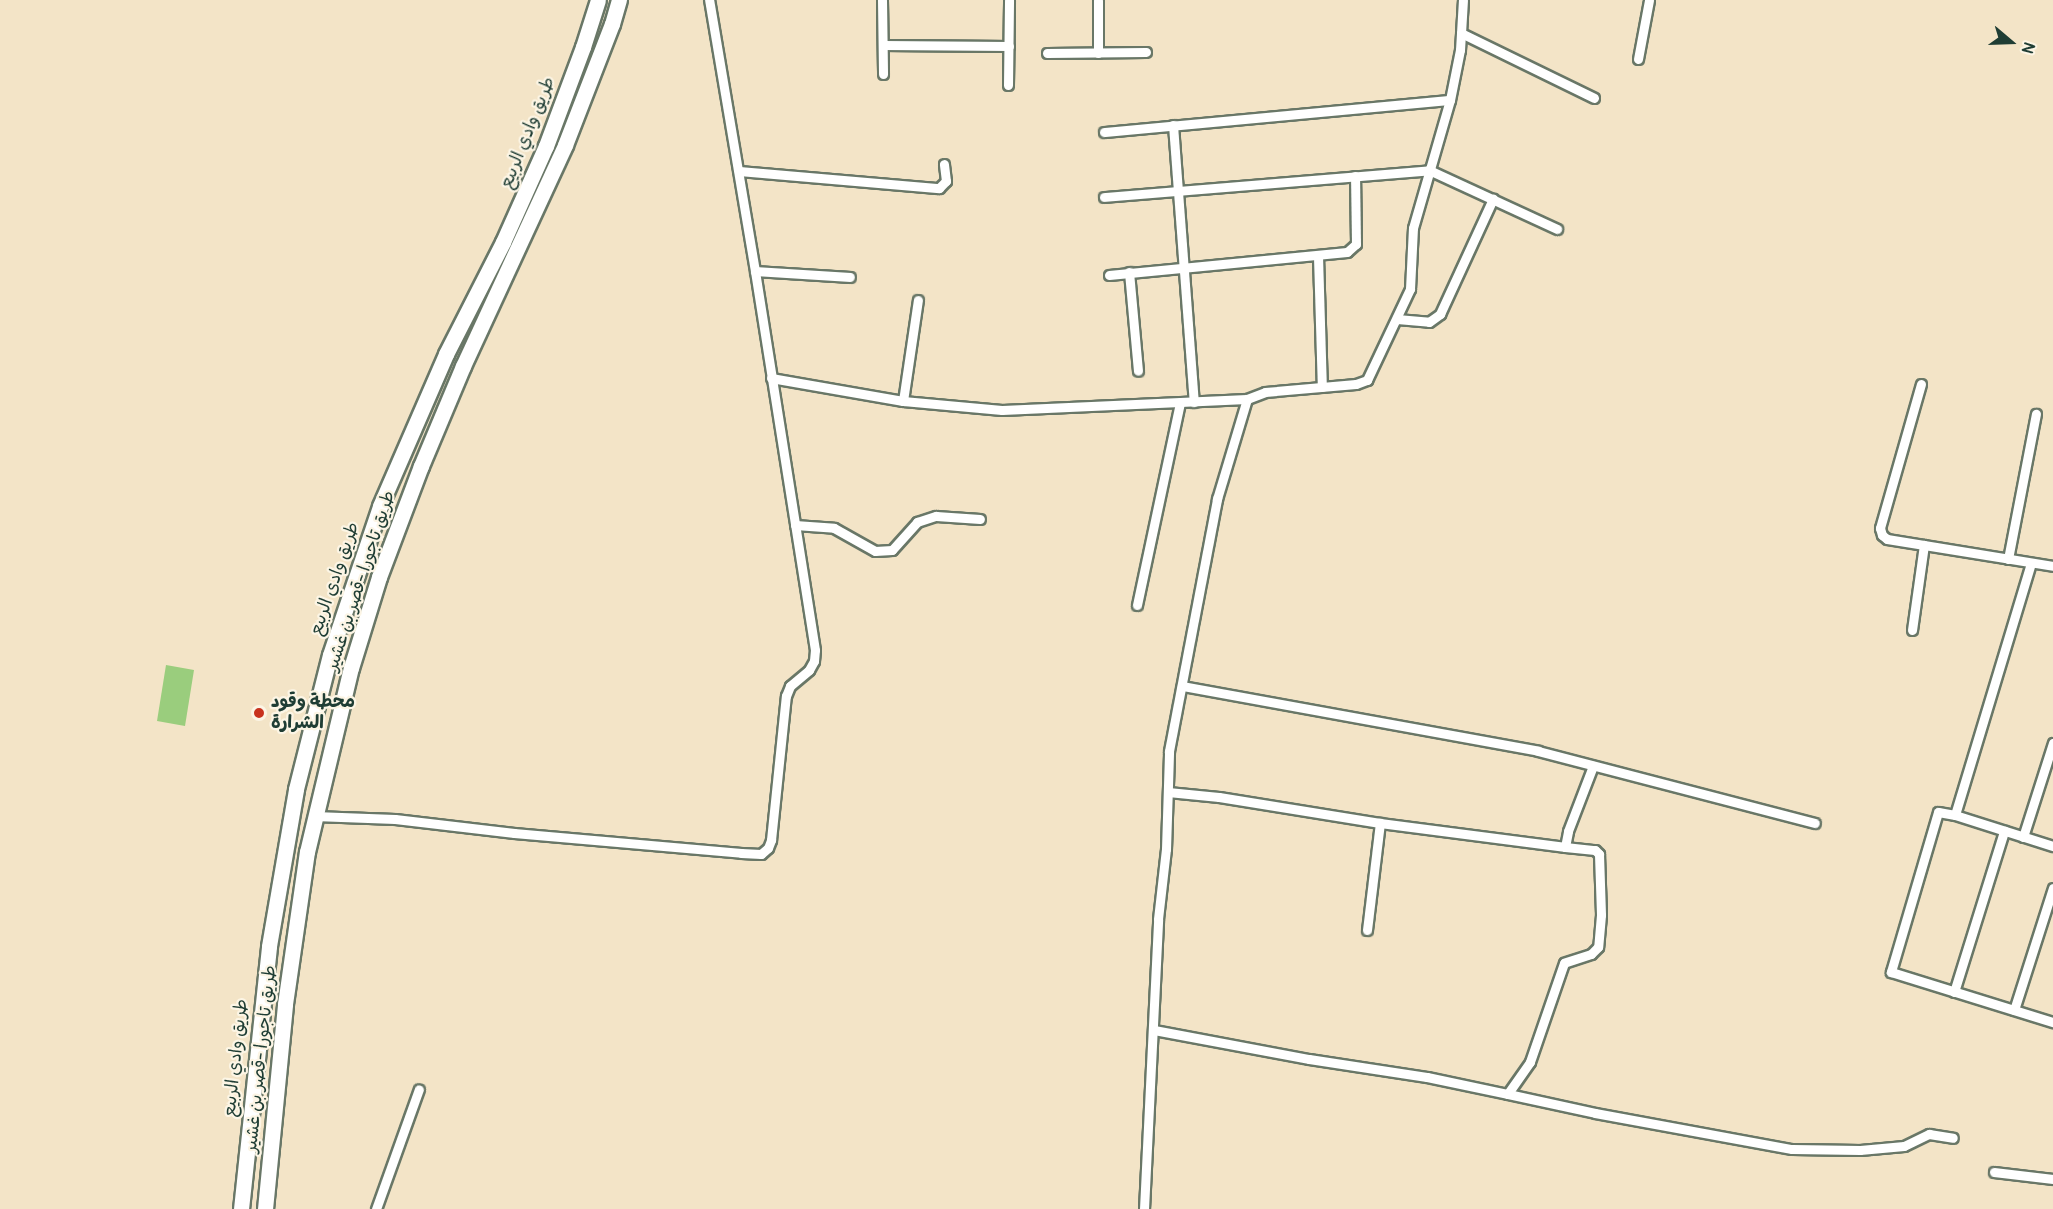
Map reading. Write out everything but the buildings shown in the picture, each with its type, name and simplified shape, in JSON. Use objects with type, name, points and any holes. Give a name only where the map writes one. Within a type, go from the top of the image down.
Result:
[{"type":"highway","name":"طريق وادي الربيع","points":[[241,1209],[269,946],[296,789],[333,645],[384,497],[446,354],[503,242],[546,146],[598,0]]},
{"type":"highway","name":"طريق تاجورا -قصر بن غشير","points":[[265,1209],[285,1004],[314,816],[351,668],[392,541],[463,366],[565,146],[619,0]]},
{"type":"street","points":[[314,816],[395,819],[514,834],[761,854],[768,848],[771,840],[786,696],[790,686],[809,670],[814,661],[815,650],[739,171],[709,0]]},
{"type":"street","points":[[882,0],[883,74]]},
{"type":"street","points":[[1008,85],[1009,0]]},
{"type":"street","points":[[1098,0],[1098,53]]},
{"type":"street","points":[[771,378],[903,401],[1002,410],[1247,399],[1278,390],[1356,384],[1367,380],[1410,289],[1413,228],[1450,100],[1461,33],[1463,0]]},
{"type":"street","points":[[1638,59],[1649,0]]},
{"type":"street","points":[[1461,33],[1594,98]]},
{"type":"street","points":[[883,45],[1009,46]]},
{"type":"street","points":[[1047,53],[1146,52]]},
{"type":"street","points":[[1104,132],[1450,100]]},
{"type":"street","points":[[1173,125],[1194,402]]},
{"type":"street","points":[[739,171],[939,188],[946,181],[944,164]]},
{"type":"street","points":[[1104,197],[1430,170],[1557,229]]},
{"type":"street","points":[[1109,275],[1347,252],[1356,244],[1355,176]]},
{"type":"street","points":[[1397,319],[1429,322],[1440,314],[1493,199]]},
{"type":"street","points":[[1318,256],[1322,387]]},
{"type":"street","points":[[755,271],[850,277]]},
{"type":"street","points":[[1129,272],[1138,371]]},
{"type":"street","points":[[903,401],[918,300]]},
{"type":"street","points":[[1921,384],[1880,528],[1882,535],[1887,539],[2053,566]]},
{"type":"street","points":[[1144,1209],[1158,919],[1166,849],[1169,751],[1201,570],[1217,500],[1247,399]]},
{"type":"street","points":[[1137,605],[1180,403]]},
{"type":"street","points":[[2008,559],[2036,414]]},
{"type":"street","points":[[795,525],[834,528],[875,551],[892,550],[917,522],[936,516],[980,519]]},
{"type":"street","points":[[1912,630],[1924,545]]},
{"type":"street","points":[[1955,815],[2031,562]]},
{"type":"street","points":[[1182,686],[1538,752],[1815,823]]},
{"type":"street","points":[[2023,837],[2053,743]]},
{"type":"street","points":[[1565,847],[1568,831],[1593,766]]},
{"type":"street","points":[[1168,792],[1219,797],[1380,823],[1595,850],[1599,854],[1601,915],[1598,946],[1592,954],[1564,963],[1530,1062],[1508,1094]]},
{"type":"street","points":[[2053,846],[1955,815],[1938,812],[1891,972],[2053,1022]]},
{"type":"street","points":[[1367,930],[1380,823]]},
{"type":"street","points":[[1954,992],[2004,831]]},
{"type":"street","points":[[2014,1010],[2053,888]]},
{"type":"street","points":[[1154,1030],[1309,1059],[1427,1077],[1595,1113],[1792,1149],[1860,1150],[1904,1146],[1929,1134],[1953,1138]]},
{"type":"street","points":[[376,1209],[419,1089]]},
{"type":"street","points":[[1994,1172],[2053,1179]]},
{"type":"green space","points":[[166,665],[194,670],[185,726],[157,721]]},
{"type":"place","name":"محطة وقود الشرارة","points":[[259,713]]}]
